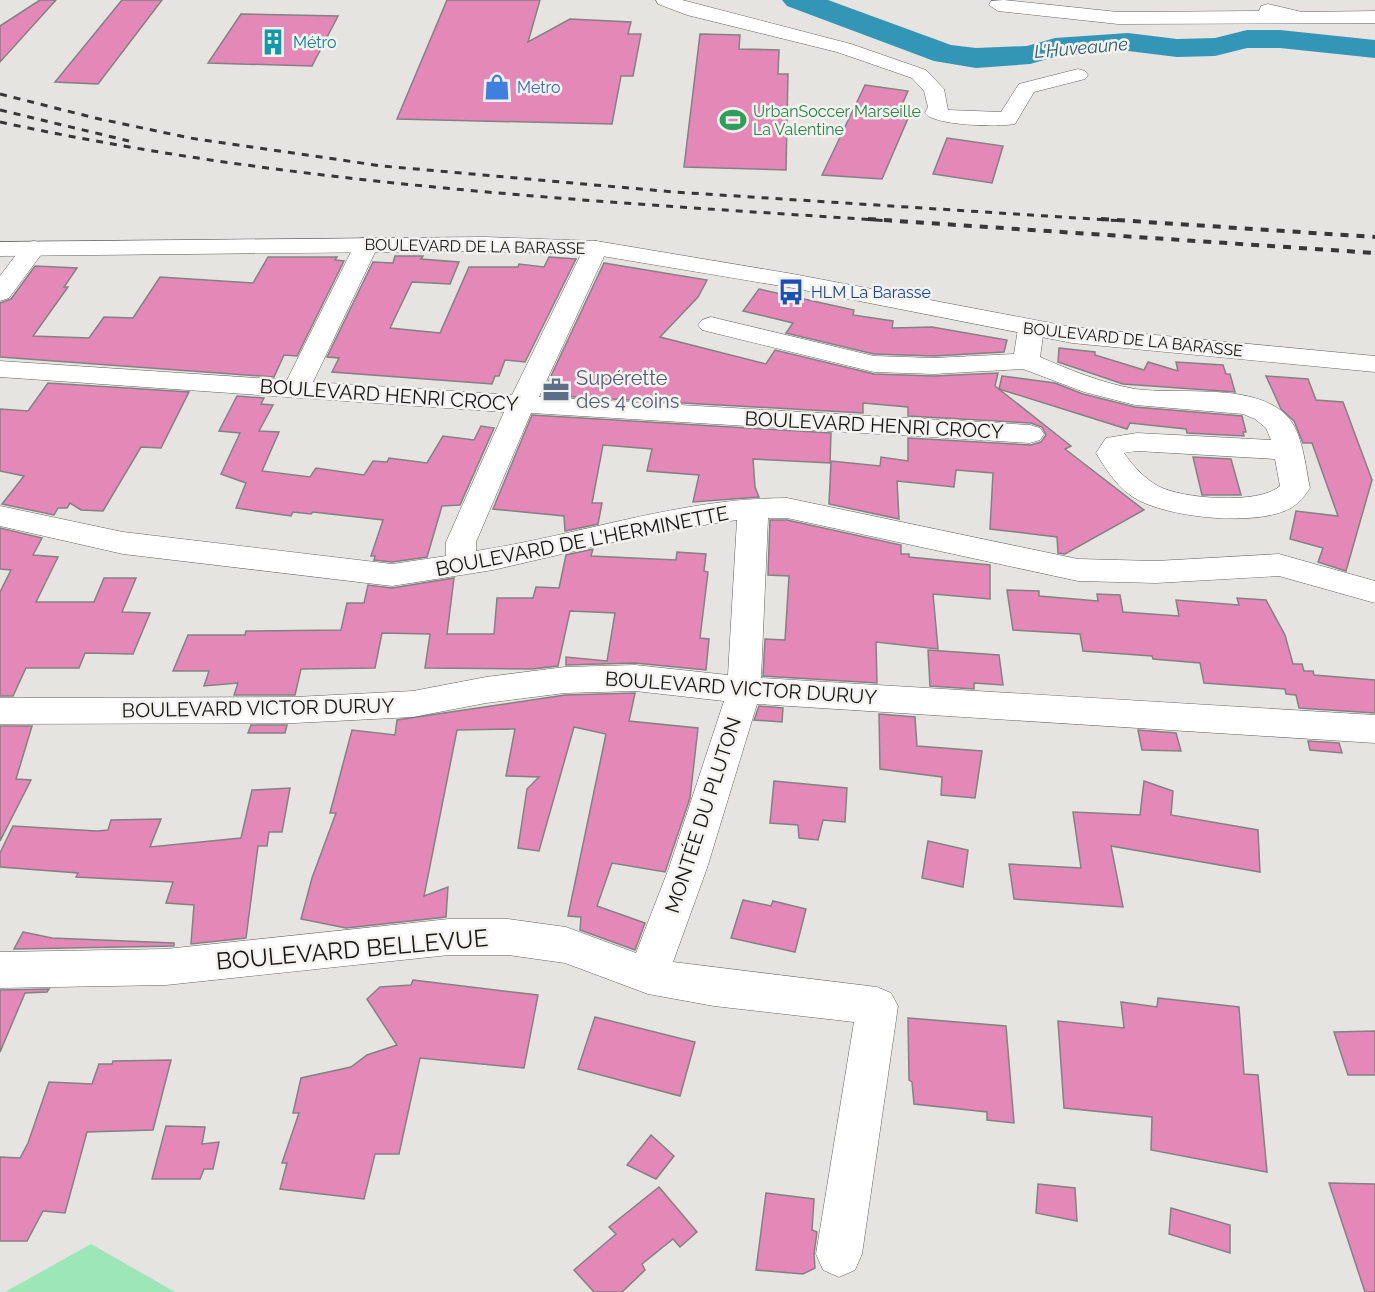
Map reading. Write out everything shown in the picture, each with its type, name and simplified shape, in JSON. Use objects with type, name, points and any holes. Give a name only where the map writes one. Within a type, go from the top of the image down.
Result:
[{"type":"street","points":[[665,0],[694,11],[844,48],[919,74],[934,89],[939,107],[936,113],[945,116],[1007,118],[1026,88],[1078,75]]},
{"type":"street","points":[[1255,0],[1272,12],[1288,16]]},
{"type":"street","points":[[998,5],[1118,18],[1375,17]]},
{"type":"street","name":"BOULEVARD DE LA BARASSE","points":[[0,243],[34,248]]},
{"type":"street","points":[[296,389],[367,244]]},
{"type":"street","name":"BOULEVARD DE LA BARASSE","points":[[0,249],[367,244],[485,244],[596,248],[793,281],[1031,329],[1072,335],[1375,364]]},
{"type":"street","points":[[0,293],[34,248]]},
{"type":"street","points":[[461,565],[461,542],[522,403],[596,248]]},
{"type":"street","points":[[711,325],[874,364],[944,366],[1026,361],[1059,375],[1136,397],[1259,408],[1278,423],[1286,450],[1295,488],[1287,497],[1273,504],[1246,506],[1188,503],[1149,494],[1121,472],[1110,453],[1116,444],[1137,442],[1286,450]]},
{"type":"street","points":[[1026,361],[1031,329]]},
{"type":"street","name":"BOULEVARD HENRI CROCY","points":[[0,369],[1030,434]]},
{"type":"street","name":"BOULEVARD DE L'HERMINETTE","points":[[0,516],[123,543],[392,575],[461,565],[657,522],[753,508],[787,508],[1078,570],[1156,572],[1279,565],[1375,592]]},
{"type":"street","name":"MONTÉE DU PLUTON","points":[[648,976],[688,868],[744,690],[753,508]]},
{"type":"street","name":"BOULEVARD VICTOR DURUY","points":[[0,711],[295,711],[413,704],[486,690],[565,680],[635,678],[744,690],[1375,729]]},
{"type":"street","name":"BOULEVARD BELLEVUE","points":[[0,970],[166,967],[268,958],[449,937],[508,937],[566,945],[648,976],[714,987],[877,1006],[839,1254]]},
{"type":"green space","points":[[91,1244],[175,1292],[5,1292]]},
{"type":"building","points":[[40,0],[56,0],[0,62],[0,26]]},
{"type":"building","points":[[122,0],[162,0],[98,84],[55,82]]},
{"type":"building","points":[[447,0],[540,0],[528,42],[570,19],[631,22],[628,34],[641,34],[633,76],[621,76],[612,124],[397,119]]},
{"type":"building","name":"Métro","points":[[241,14],[338,16],[312,66],[208,63]]},
{"type":"building","name":"UrbanSoccer Marseille La Valentine","points":[[700,34],[740,35],[739,49],[779,50],[778,74],[788,74],[786,170],[684,167]]},
{"type":"building","points":[[865,85],[908,91],[901,107],[912,109],[882,179],[822,175]]},
{"type":"building","points":[[947,138],[1003,146],[992,183],[933,174]]},
{"type":"building","points":[[395,256],[423,256],[421,259],[459,262],[450,284],[412,282],[390,328],[440,333],[469,267],[518,267],[519,264],[544,267],[549,257],[576,259],[525,362],[505,360],[499,376],[495,376],[492,384],[332,372],[339,358],[327,357],[373,262],[393,263]]},
{"type":"building","points":[[268,257],[337,257],[335,260],[344,261],[297,356],[284,355],[274,377],[0,357],[0,303],[11,299],[35,266],[77,268],[64,287],[68,287],[33,336],[89,338],[104,317],[133,318],[160,277],[253,283]]},
{"type":"building","points":[[604,263],[707,280],[698,297],[660,337],[766,364],[775,350],[874,374],[934,376],[998,373],[995,386],[1071,446],[1065,449],[1144,510],[1065,554],[1058,553],[1057,537],[990,529],[993,473],[956,470],[954,487],[897,481],[899,519],[829,504],[831,461],[880,466],[881,457],[908,461],[908,438],[1031,445],[1041,442],[1046,435],[1042,427],[1031,423],[908,416],[908,407],[863,403],[863,413],[542,395]]},
{"type":"building","points":[[759,289],[854,310],[853,315],[893,321],[892,328],[932,327],[1007,340],[1004,352],[934,356],[874,354],[786,333],[793,323],[743,311]]},
{"type":"building","points":[[1059,348],[1095,352],[1095,355],[1144,370],[1148,362],[1178,371],[1176,362],[1223,365],[1226,374],[1230,374],[1235,392],[1123,384],[1058,362]]},
{"type":"building","points":[[1002,376],[1055,383],[1083,394],[1135,407],[1242,416],[1246,432],[1243,432],[1244,436],[1187,433],[1186,429],[1130,423],[1127,429],[999,389]]},
{"type":"building","points":[[1266,376],[1308,379],[1316,400],[1343,402],[1372,480],[1346,571],[1318,562],[1323,548],[1290,539],[1296,511],[1338,516],[1312,443],[1303,443],[1294,421],[1281,409]]},
{"type":"building","points":[[48,383],[189,392],[161,448],[141,447],[103,511],[81,510],[70,503],[67,508],[58,508],[54,515],[2,504],[24,476],[0,471],[0,409],[28,411]]},
{"type":"building","points":[[237,396],[264,398],[261,404],[273,405],[259,431],[279,432],[262,471],[310,477],[316,468],[364,475],[373,461],[387,462],[389,458],[427,463],[443,436],[474,440],[481,426],[494,428],[460,505],[442,506],[427,557],[392,562],[374,560],[375,556],[371,556],[383,520],[313,512],[311,514],[293,512],[291,516],[236,508],[246,483],[221,474],[240,433],[219,431]]},
{"type":"building","points":[[532,415],[831,433],[830,463],[753,459],[755,487],[759,497],[693,502],[699,475],[647,471],[652,449],[603,445],[592,503],[602,503],[598,524],[565,531],[564,516],[493,509]]},
{"type":"building","points":[[1193,457],[1231,459],[1241,495],[1202,495]]},
{"type":"building","points":[[770,520],[787,520],[901,545],[901,554],[909,554],[909,557],[990,565],[990,599],[933,594],[938,649],[876,642],[877,683],[763,676],[765,639],[785,640],[789,576],[768,575]]},
{"type":"building","points":[[0,528],[42,538],[33,555],[58,557],[36,602],[94,602],[104,578],[136,578],[122,612],[150,613],[133,654],[85,653],[79,668],[26,668],[13,696],[0,696],[0,592],[11,570],[0,569]]},
{"type":"building","points":[[593,549],[591,556],[676,560],[677,552],[706,554],[704,571],[708,572],[700,638],[709,639],[706,670],[635,663],[566,665],[566,657],[607,661],[615,613],[570,611],[558,666],[532,669],[425,668],[430,634],[382,633],[375,668],[301,669],[295,695],[234,695],[238,683],[204,686],[209,671],[173,671],[188,635],[245,635],[246,631],[341,630],[347,603],[364,603],[368,585],[392,588],[454,578],[447,634],[494,634],[497,598],[533,598],[536,587],[559,588],[566,555]]},
{"type":"building","points":[[1007,590],[1039,591],[1039,596],[1098,601],[1097,594],[1120,595],[1123,612],[1179,616],[1176,600],[1239,605],[1237,598],[1266,600],[1285,635],[1293,664],[1302,664],[1304,671],[1313,671],[1314,675],[1375,680],[1375,713],[1299,708],[1296,695],[1286,694],[1285,689],[1204,683],[1200,663],[1153,659],[1152,656],[1083,651],[1080,634],[1013,630]]},
{"type":"building","points":[[928,650],[999,655],[1003,685],[974,683],[974,689],[930,686]]},
{"type":"building","points":[[635,693],[629,721],[698,728],[690,798],[665,872],[612,863],[597,906],[645,923],[635,950],[580,930],[581,917],[568,916],[606,734],[574,727],[539,851],[518,848],[527,789],[539,777],[506,776],[515,729],[457,730],[424,896],[448,887],[446,917],[346,928],[301,919],[312,878],[336,813],[330,813],[352,730],[395,735],[397,720],[565,695]]},
{"type":"building","points":[[759,706],[783,708],[782,722],[754,720]]},
{"type":"building","points":[[879,714],[915,717],[917,746],[982,751],[975,798],[941,795],[942,777],[880,769]]},
{"type":"building","points":[[251,725],[287,725],[285,733],[248,733]]},
{"type":"building","points":[[0,726],[32,726],[16,779],[31,780],[0,841]]},
{"type":"building","points":[[1138,730],[1176,733],[1181,751],[1142,750]]},
{"type":"building","points":[[1308,741],[1339,743],[1342,753],[1310,750]]},
{"type":"building","points":[[774,781],[847,788],[845,822],[823,820],[818,840],[799,838],[798,825],[770,823]]},
{"type":"building","points":[[1144,781],[1173,791],[1171,815],[1258,830],[1260,872],[1111,846],[1123,907],[1014,899],[1009,864],[1081,868],[1073,812],[1140,815]]},
{"type":"building","points":[[290,788],[282,832],[269,832],[267,846],[258,846],[246,938],[191,944],[194,905],[166,903],[173,882],[76,877],[78,873],[0,867],[0,853],[13,826],[97,831],[108,830],[111,820],[161,819],[150,847],[241,838],[252,790]]},
{"type":"building","points":[[928,841],[968,850],[963,887],[922,878]]},
{"type":"building","points":[[743,900],[771,906],[773,901],[806,909],[795,952],[731,938]]},
{"type":"building","points":[[23,932],[52,938],[174,943],[174,946],[14,949]]},
{"type":"building","points":[[413,980],[538,995],[524,1068],[420,1058],[399,1154],[375,1154],[364,1199],[280,1189],[287,1163],[282,1163],[299,1113],[293,1113],[301,1078],[351,1067],[367,1055],[397,1045],[367,999],[380,987],[411,985]]},
{"type":"building","points":[[49,989],[47,992],[25,993],[0,1052],[0,990]]},
{"type":"building","points":[[1158,998],[1239,1007],[1244,1074],[1258,1075],[1267,1172],[1151,1150],[1152,1117],[1064,1108],[1058,1021],[1124,1028],[1121,1002],[1157,1007]]},
{"type":"building","points":[[595,1017],[695,1042],[680,1096],[578,1069]]},
{"type":"building","points":[[908,1018],[1006,1026],[1014,1123],[987,1120],[987,1112],[914,1104],[912,1082],[909,1080]]},
{"type":"building","points":[[1375,1031],[1375,1075],[1348,1075],[1334,1032]]},
{"type":"building","points":[[171,1060],[153,1130],[87,1132],[65,1213],[43,1211],[27,1241],[0,1241],[0,1157],[20,1158],[28,1143],[49,1082],[92,1084],[99,1064],[112,1064],[113,1061]]},
{"type":"building","points":[[166,1126],[205,1127],[202,1144],[219,1142],[213,1169],[204,1169],[200,1179],[152,1179]]},
{"type":"building","points":[[651,1135],[674,1156],[656,1179],[627,1165]]},
{"type":"building","points":[[1329,1183],[1375,1184],[1375,1292],[1365,1292]]},
{"type":"building","points":[[1038,1184],[1075,1188],[1077,1221],[1036,1213]]},
{"type":"building","points":[[659,1187],[697,1232],[680,1247],[673,1239],[642,1264],[645,1270],[622,1292],[594,1292],[574,1270],[616,1234],[609,1227]]},
{"type":"building","points":[[766,1193],[814,1199],[812,1230],[817,1232],[815,1268],[803,1274],[756,1270]]},
{"type":"building","points":[[1171,1208],[1230,1225],[1230,1253],[1169,1234]]},
{"type":"waterway","name":"L'Huveaune","points":[[797,0],[833,11],[945,54],[976,58],[1030,55],[1055,47],[1128,42],[1177,48],[1215,47],[1247,39],[1280,39],[1375,49]]},
{"type":"railway","points":[[0,94],[95,118],[190,138],[382,166],[674,192],[1124,221]]},
{"type":"railway","points":[[0,110],[129,141]]},
{"type":"railway","points":[[0,122],[111,144],[222,162],[333,176],[555,198],[892,221]]},
{"type":"railway","points":[[868,219],[1375,253]]},
{"type":"railway","points":[[1101,219],[1375,237]]},
{"type":"place","name":"Métro","points":[[273,42]]},
{"type":"place","name":"Metro","points":[[497,87]]},
{"type":"place","name":"UrbanSoccer Marseille La Valentine","points":[[733,120]]},
{"type":"place","name":"HLM La Barasse","points":[[791,292]]},
{"type":"place","name":"Supérette des 4 coins","points":[[556,390]]}]
